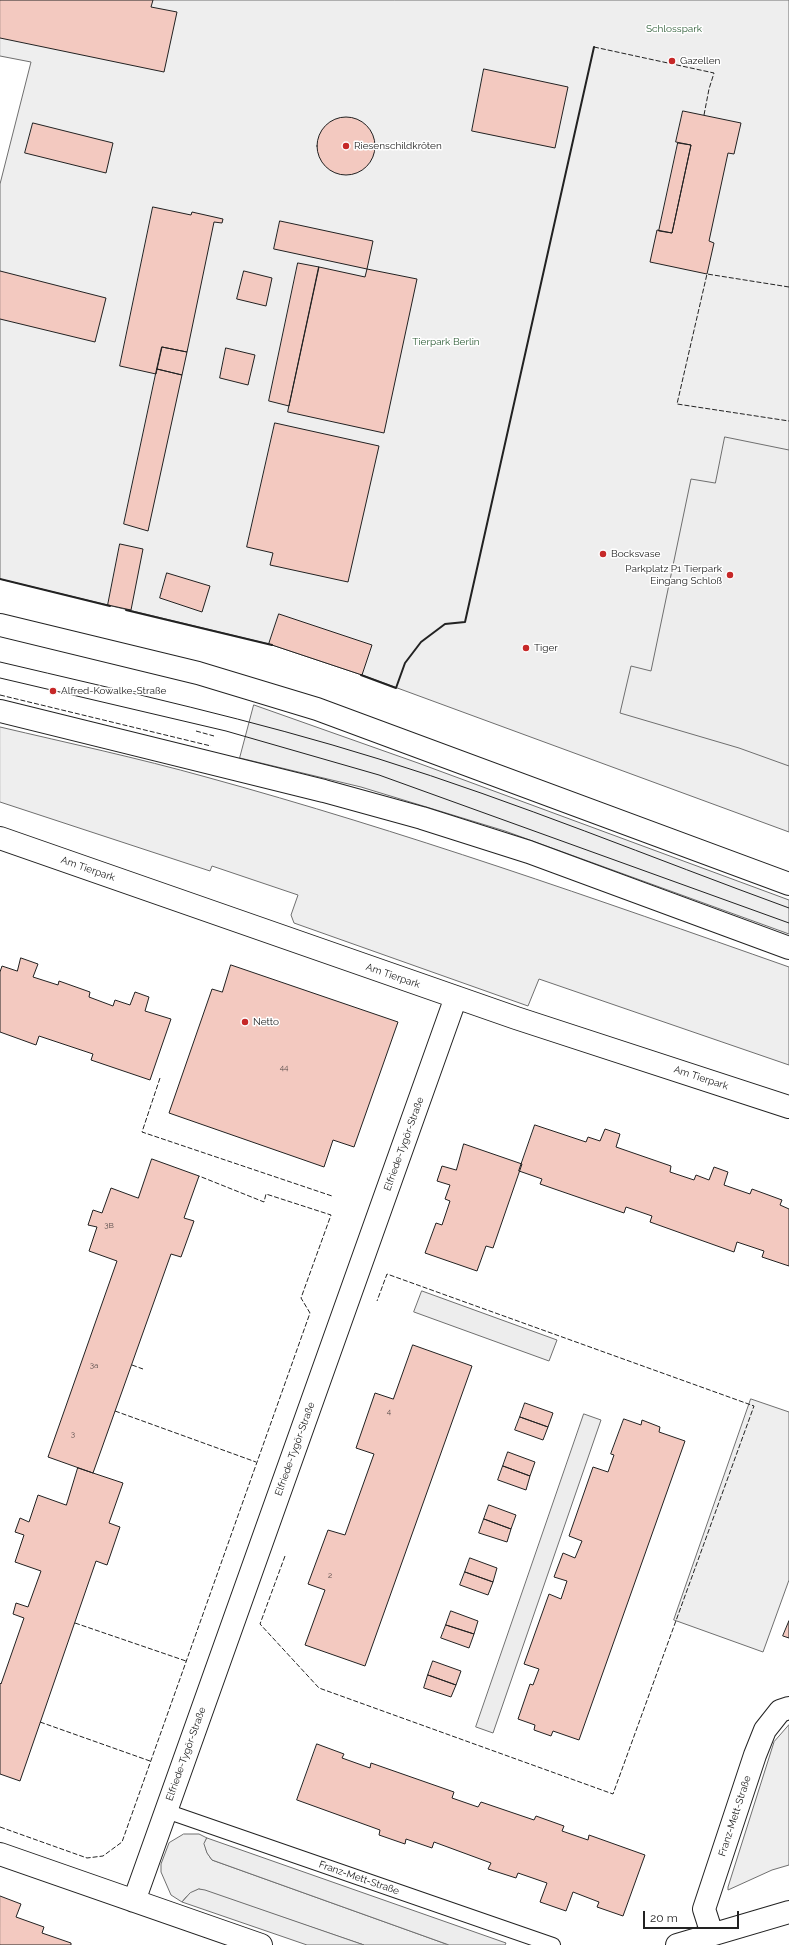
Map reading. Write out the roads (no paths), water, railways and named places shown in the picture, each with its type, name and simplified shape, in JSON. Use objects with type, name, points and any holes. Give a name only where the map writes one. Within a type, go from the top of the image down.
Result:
[{"type":"street","points":[[0,624],[198,673],[317,709],[789,884]]},
{"type":"street","points":[[0,711],[324,791],[422,818],[529,852],[789,948]]},
{"type":"street","name":"Am Tierpark","points":[[0,838],[456,997],[789,1107]]},
{"type":"street","name":"Elfriede-Tygör-Straße","points":[[134,1901],[456,997]]},
{"type":"street","name":"Franz-Mett-Straße","points":[[712,1934],[704,1909],[755,1755],[765,1730],[780,1711],[789,1708]]},
{"type":"street","points":[[0,1854],[261,1945]]},
{"type":"street","points":[[677,1945],[789,1912]]},
{"type":"lane","name":"Franz-Mett-Straße","points":[[166,1811],[552,1945]]},
{"type":"tram line","points":[[0,662],[238,719],[379,759],[482,793],[789,908]]},
{"type":"tram line","points":[[0,678],[226,731],[379,775],[789,923]]},
{"type":"place","name":"Gazellen","points":[[672,61]]},
{"type":"place","name":"Riesenschildkröten","points":[[346,146]]},
{"type":"place","name":"Bocksvase","points":[[603,554]]},
{"type":"place","name":"Parkplatz P1 Tierpark Eingang Schloß","points":[[730,575]]},
{"type":"place","name":"Tiger","points":[[526,648]]},
{"type":"place","name":"Alfred-Kowalke-Straße","points":[[53,691]]},
{"type":"place","name":"Netto","points":[[245,1022]]},
{"type":"park label","name":"Schlosspark","points":[[674,29]]},
{"type":"park label","name":"Tierpark Berlin","points":[[446,342]]}]
